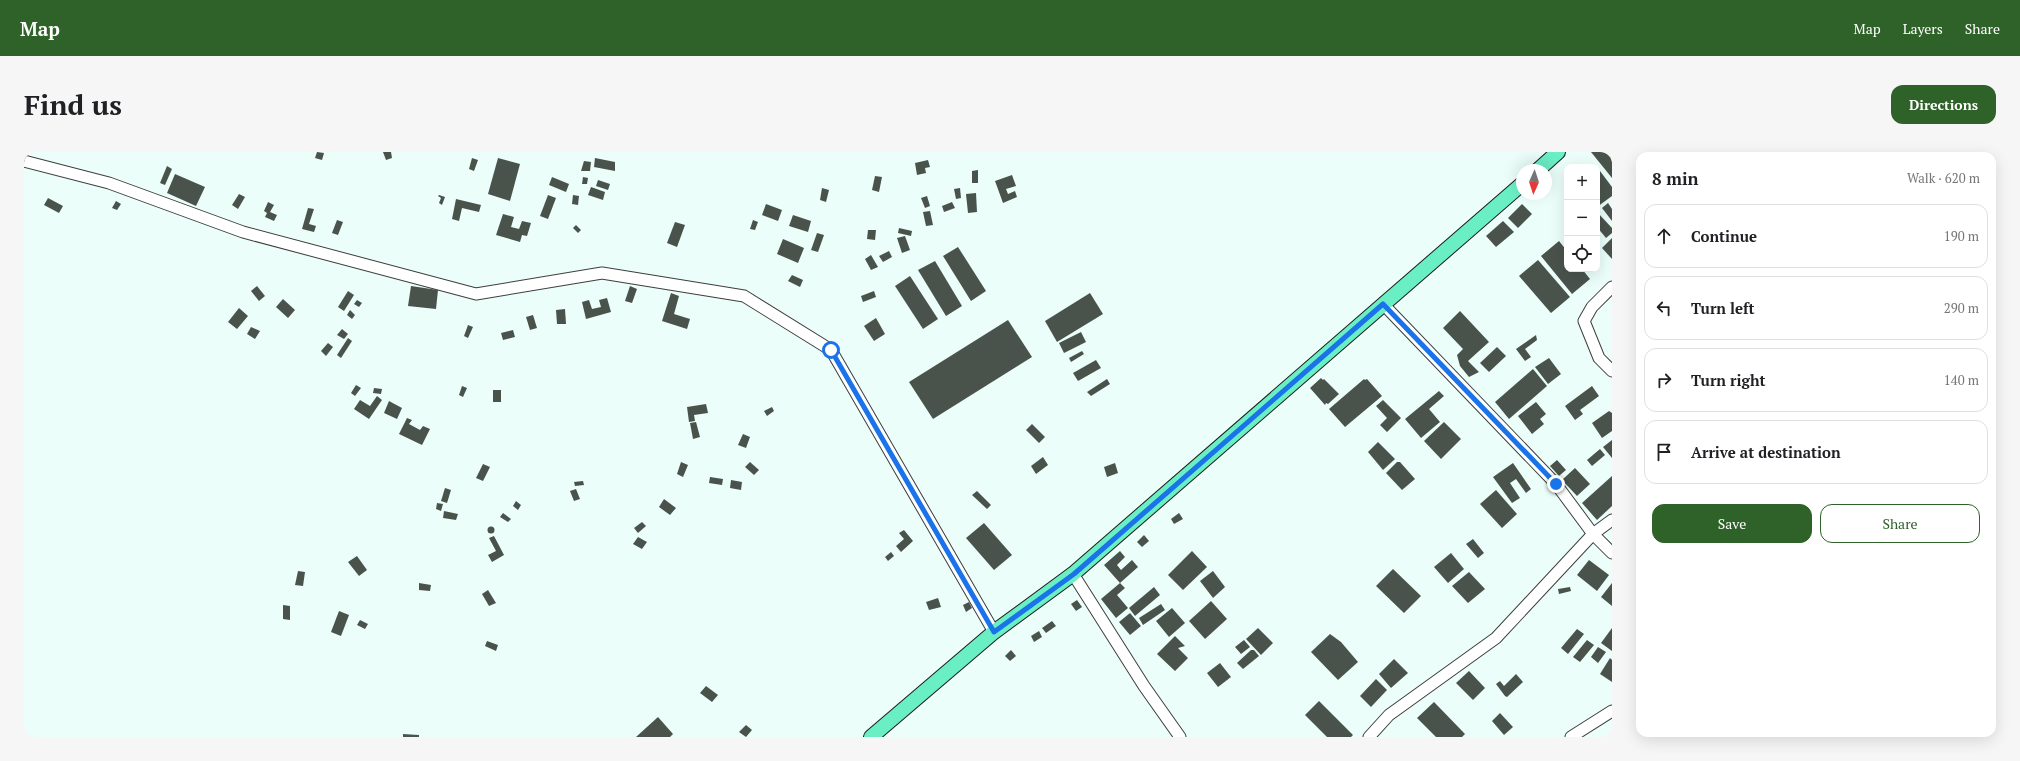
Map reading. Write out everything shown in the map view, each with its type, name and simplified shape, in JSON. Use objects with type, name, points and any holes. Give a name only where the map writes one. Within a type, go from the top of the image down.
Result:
[{"type":"main road","points":[[1545,164],[1558,152]]},
{"type":"main road","points":[[871,737],[994,632],[1074,574],[1516,189]]},
{"type":"street","points":[[24,161],[110,183],[243,232],[476,294],[602,273],[744,296],[831,350],[994,632]]},
{"type":"street","points":[[1612,287],[1592,307],[1584,321],[1599,358],[1612,371]]},
{"type":"street","points":[[1383,304],[1556,484],[1593,534],[1612,553]]},
{"type":"street","points":[[1369,737],[1388,715],[1496,638],[1593,534],[1612,520]]},
{"type":"street","points":[[1074,574],[1144,686],[1180,737]]},
{"type":"street","points":[[1571,737],[1612,711]]},
{"type":"building","points":[[317,152],[324,153],[322,160],[315,158]]},
{"type":"building","points":[[383,152],[391,152],[392,158],[386,160]]},
{"type":"building","points":[[1591,152],[1612,152],[1612,178]]},
{"type":"building","points":[[472,158],[478,160],[474,171],[469,169]]},
{"type":"building","points":[[498,158],[520,164],[510,201],[488,194]]},
{"type":"building","points":[[595,158],[615,162],[615,171],[594,167]]},
{"type":"building","points":[[928,160],[930,167],[925,168],[926,173],[917,175],[915,163]]},
{"type":"building","points":[[584,161],[591,162],[590,171],[581,171]]},
{"type":"building","points":[[167,166],[172,169],[165,185],[160,183]]},
{"type":"building","points":[[978,170],[978,183],[972,183],[972,171]]},
{"type":"building","points":[[1600,171],[1612,187],[1612,196],[1600,205]]},
{"type":"building","points":[[175,174],[205,187],[196,206],[167,193]]},
{"type":"building","points":[[1012,175],[1016,186],[1006,189],[1008,194],[1015,191],[1017,197],[1003,203],[995,181]]},
{"type":"building","points":[[875,176],[882,177],[879,192],[872,190]]},
{"type":"building","points":[[552,177],[569,184],[566,192],[549,185]]},
{"type":"building","points":[[583,177],[588,178],[587,184],[582,184]]},
{"type":"building","points":[[598,180],[610,184],[608,190],[596,186]]},
{"type":"building","points":[[591,187],[605,192],[603,200],[588,195]]},
{"type":"building","points":[[822,188],[829,190],[826,202],[820,200]]},
{"type":"building","points":[[960,188],[961,198],[956,199],[954,189]]},
{"type":"building","points":[[976,193],[977,212],[968,213],[966,194]]},
{"type":"building","points":[[239,194],[245,197],[238,209],[232,205]]},
{"type":"building","points":[[548,195],[556,198],[548,219],[540,216]]},
{"type":"building","points":[[573,195],[579,196],[578,205],[572,204]]},
{"type":"building","points":[[438,196],[445,197],[442,205],[439,203],[441,198]]},
{"type":"building","points":[[927,196],[930,206],[925,208],[921,198]]},
{"type":"building","points":[[48,198],[63,206],[59,213],[44,205]]},
{"type":"building","points":[[456,199],[481,205],[479,212],[462,208],[459,221],[452,219]]},
{"type":"building","points":[[116,201],[121,204],[117,210],[112,208]]},
{"type":"building","points":[[268,202],[274,205],[270,212],[277,215],[274,221],[265,217],[267,213],[264,211]]},
{"type":"building","points":[[952,202],[955,208],[944,212],[942,206]]},
{"type":"building","points":[[1608,203],[1612,209],[1612,221],[1602,208]]},
{"type":"building","points":[[766,204],[782,210],[778,221],[762,215]]},
{"type":"building","points":[[1522,204],[1532,214],[1518,228],[1508,218]]},
{"type":"building","points":[[308,208],[314,209],[309,224],[316,226],[314,232],[302,229]]},
{"type":"building","points":[[930,211],[933,225],[926,226],[923,212]]},
{"type":"building","points":[[503,214],[514,217],[511,227],[519,229],[522,221],[531,223],[527,236],[522,235],[520,242],[496,235]]},
{"type":"building","points":[[793,215],[811,221],[808,232],[789,226]]},
{"type":"building","points":[[1600,215],[1612,228],[1612,233],[1606,238],[1600,231]]},
{"type":"building","points":[[337,220],[343,222],[338,235],[332,233]]},
{"type":"building","points":[[753,220],[758,222],[755,230],[750,229]]},
{"type":"building","points":[[1503,221],[1514,232],[1496,247],[1486,236]]},
{"type":"building","points":[[675,222],[685,225],[677,247],[667,243]]},
{"type":"building","points":[[576,225],[581,230],[578,233],[573,228]]},
{"type":"building","points":[[899,228],[912,231],[911,236],[898,233]]},
{"type":"building","points":[[868,230],[876,230],[875,240],[867,239]]},
{"type":"building","points":[[817,233],[824,235],[818,252],[811,250]]},
{"type":"building","points":[[905,236],[910,250],[902,253],[897,238]]},
{"type":"building","points":[[1612,238],[1612,259],[1602,248]]},
{"type":"building","points":[[783,239],[804,248],[798,263],[777,254]]},
{"type":"building","points":[[1559,241],[1564,247],[1564,272],[1584,272],[1590,279],[1572,294],[1541,256]]},
{"type":"building","points":[[958,247],[986,291],[971,301],[943,256]]},
{"type":"building","points":[[889,251],[892,257],[883,262],[879,256]]},
{"type":"building","points":[[871,255],[878,267],[871,270],[865,259]]},
{"type":"building","points":[[1538,260],[1570,297],[1551,313],[1519,276]]},
{"type":"building","points":[[935,261],[962,306],[946,316],[918,270]]},
{"type":"building","points":[[792,275],[803,280],[800,287],[788,281]]},
{"type":"building","points":[[910,276],[938,319],[923,329],[895,286]]},
{"type":"building","points":[[257,286],[265,296],[259,301],[251,291]]},
{"type":"building","points":[[411,286],[438,290],[436,309],[408,306]]},
{"type":"building","points":[[630,286],[637,289],[632,303],[625,301]]},
{"type":"building","points":[[348,291],[354,295],[344,311],[338,307]]},
{"type":"building","points":[[874,291],[876,297],[863,302],[861,296]]},
{"type":"building","points":[[671,293],[679,296],[674,314],[690,319],[687,329],[662,321]]},
{"type":"building","points":[[1090,293],[1103,314],[1057,342],[1045,321]]},
{"type":"building","points":[[607,298],[611,312],[586,319],[582,302],[589,300],[592,309],[601,307],[599,300]]},
{"type":"building","points":[[283,299],[295,310],[288,318],[276,307]]},
{"type":"building","points":[[357,300],[362,303],[359,307],[354,304]]},
{"type":"building","points":[[239,308],[248,316],[237,329],[228,322]]},
{"type":"building","points":[[565,309],[566,324],[557,324],[556,310]]},
{"type":"building","points":[[350,310],[355,315],[352,319],[347,315]]},
{"type":"building","points":[[1460,311],[1489,342],[1468,361],[1479,372],[1469,377],[1460,366],[1457,355],[1463,349],[1443,328]]},
{"type":"building","points":[[533,315],[537,328],[530,330],[526,317]]},
{"type":"building","points":[[876,318],[885,334],[874,341],[864,326]]},
{"type":"building","points":[[1008,320],[1032,357],[933,419],[909,382]]},
{"type":"building","points":[[468,325],[473,327],[468,338],[464,336]]},
{"type":"building","points":[[251,327],[260,331],[255,339],[247,334]]},
{"type":"building","points":[[342,329],[348,334],[344,339],[337,335]]},
{"type":"building","points":[[513,330],[515,337],[503,340],[501,333]]},
{"type":"building","points":[[1081,332],[1086,342],[1064,353],[1059,343]]},
{"type":"building","points":[[1536,335],[1537,340],[1525,349],[1531,357],[1525,361],[1516,349]]},
{"type":"building","points":[[348,338],[352,341],[341,358],[337,355]]},
{"type":"building","points":[[328,343],[333,347],[326,356],[321,351]]},
{"type":"building","points":[[1497,347],[1506,356],[1489,372],[1480,363]]},
{"type":"building","points":[[1082,351],[1084,354],[1071,362],[1069,358]]},
{"type":"building","points":[[1549,358],[1561,374],[1548,384],[1535,367]]},
{"type":"building","points":[[1096,360],[1101,368],[1078,381],[1073,373]]},
{"type":"building","points":[[1533,369],[1547,386],[1509,419],[1495,402]]},
{"type":"building","points":[[1321,378],[1323,380],[1324,379],[1339,394],[1325,405],[1310,388]]},
{"type":"building","points":[[1107,379],[1110,384],[1091,396],[1087,392]]},
{"type":"building","points":[[1364,379],[1367,379],[1382,396],[1345,427],[1329,409]]},
{"type":"building","points":[[356,385],[361,388],[355,396],[351,393]]},
{"type":"building","points":[[462,386],[467,388],[463,397],[459,395]]},
{"type":"building","points":[[1592,386],[1599,396],[1580,410],[1583,414],[1575,420],[1565,406]]},
{"type":"building","points":[[374,388],[382,389],[381,394],[373,393]]},
{"type":"building","points":[[493,390],[501,390],[501,402],[493,402]]},
{"type":"building","points":[[1439,391],[1444,396],[1429,409],[1440,422],[1421,438],[1405,419]]},
{"type":"building","points":[[377,396],[382,400],[369,419],[354,409],[360,400],[370,406]]},
{"type":"building","points":[[1383,400],[1401,418],[1387,432],[1380,425],[1387,418],[1376,406]]},
{"type":"building","points":[[389,401],[402,408],[397,419],[384,413]]},
{"type":"building","points":[[1536,402],[1546,414],[1540,419],[1544,424],[1532,434],[1518,416]]},
{"type":"building","points":[[706,404],[708,413],[694,415],[695,421],[689,422],[687,407]]},
{"type":"building","points":[[772,407],[774,411],[767,416],[764,411]]},
{"type":"building","points":[[1609,411],[1612,413],[1612,431],[1602,438],[1592,423]]},
{"type":"building","points":[[407,418],[412,420],[409,424],[420,430],[423,426],[430,429],[422,445],[399,434]]},
{"type":"building","points":[[696,422],[700,437],[693,439],[690,423]]},
{"type":"building","points":[[1444,422],[1461,439],[1441,459],[1424,441]]},
{"type":"building","points":[[1032,424],[1045,437],[1039,443],[1026,430]]},
{"type":"building","points":[[743,434],[750,437],[746,448],[738,445]]},
{"type":"building","points":[[1612,440],[1612,458],[1603,447]]},
{"type":"building","points":[[1378,442],[1395,459],[1383,470],[1368,452]]},
{"type":"building","points":[[1600,449],[1605,455],[1592,466],[1587,460]]},
{"type":"building","points":[[1043,457],[1048,465],[1036,474],[1031,466]]},
{"type":"building","points":[[1557,460],[1566,470],[1559,476],[1550,466]]},
{"type":"building","points":[[681,462],[688,465],[683,477],[677,474]]},
{"type":"building","points":[[750,462],[759,470],[754,475],[745,467]]},
{"type":"building","points":[[1397,462],[1400,462],[1415,479],[1402,490],[1386,473]]},
{"type":"building","points":[[1115,463],[1118,473],[1107,477],[1104,467]]},
{"type":"building","points":[[1513,463],[1531,489],[1526,493],[1516,479],[1510,483],[1520,498],[1512,503],[1493,477]]},
{"type":"building","points":[[483,464],[490,467],[483,481],[476,478]]},
{"type":"building","points":[[1575,468],[1590,484],[1577,496],[1562,480]]},
{"type":"building","points":[[1612,476],[1612,506],[1597,520],[1582,503]]},
{"type":"building","points":[[710,477],[723,479],[722,485],[709,483]]},
{"type":"building","points":[[731,480],[742,482],[741,490],[730,488]]},
{"type":"building","points":[[583,481],[584,485],[575,486],[574,482]]},
{"type":"building","points":[[445,488],[451,490],[447,503],[441,501]]},
{"type":"building","points":[[576,489],[580,499],[574,501],[570,491]]},
{"type":"building","points":[[1496,490],[1517,514],[1502,528],[1480,504]]},
{"type":"building","points":[[977,491],[991,505],[987,509],[972,495]]},
{"type":"building","points":[[664,499],[676,508],[670,515],[659,507]]},
{"type":"building","points":[[516,501],[521,505],[518,510],[513,506]]},
{"type":"building","points":[[437,503],[443,504],[441,511],[436,509]]},
{"type":"building","points":[[444,511],[458,514],[456,520],[443,518]]},
{"type":"building","points":[[503,513],[511,519],[508,522],[500,517]]},
{"type":"building","points":[[1179,513],[1183,519],[1174,524],[1171,519]]},
{"type":"building","points":[[642,522],[646,526],[638,533],[634,528]]},
{"type":"building","points":[[984,523],[1012,555],[994,570],[966,538]]},
{"type":"building","points":[[491,527],[494,530],[491,533],[488,530]]},
{"type":"building","points":[[904,530],[913,541],[901,552],[896,546],[904,539],[899,533]]},
{"type":"building","points":[[1144,535],[1149,541],[1142,547],[1137,542]]},
{"type":"building","points":[[494,536],[504,555],[492,562],[488,555],[496,551],[489,538]]},
{"type":"building","points":[[638,537],[647,542],[642,549],[633,544]]},
{"type":"building","points":[[1473,539],[1484,553],[1478,558],[1466,544]]},
{"type":"building","points":[[1120,551],[1125,557],[1117,565],[1121,570],[1132,560],[1138,567],[1120,583],[1104,565]]},
{"type":"building","points":[[1192,551],[1207,567],[1183,590],[1168,575]]},
{"type":"building","points":[[891,552],[894,556],[888,561],[885,557]]},
{"type":"building","points":[[1451,553],[1464,569],[1448,583],[1434,567]]},
{"type":"building","points":[[357,556],[367,570],[359,576],[348,562]]},
{"type":"building","points":[[1589,560],[1609,575],[1597,591],[1577,575]]},
{"type":"building","points":[[1393,569],[1421,596],[1404,613],[1376,586]]},
{"type":"building","points":[[298,571],[305,572],[303,586],[295,585]]},
{"type":"building","points":[[1213,571],[1225,587],[1213,598],[1200,581]]},
{"type":"building","points":[[1469,572],[1485,589],[1468,603],[1452,586]]},
{"type":"building","points":[[419,583],[431,585],[430,591],[419,590]]},
{"type":"building","points":[[1120,583],[1125,588],[1117,595],[1128,608],[1116,618],[1101,599]]},
{"type":"building","points":[[1612,583],[1612,606],[1601,597]]},
{"type":"building","points":[[1154,587],[1160,595],[1135,616],[1129,608]]},
{"type":"building","points":[[1570,587],[1571,591],[1559,594],[1558,589]]},
{"type":"building","points":[[488,590],[496,603],[489,606],[482,594]]},
{"type":"building","points":[[938,598],[941,607],[929,610],[926,602]]},
{"type":"building","points":[[1077,600],[1082,607],[1076,611],[1071,604]]},
{"type":"building","points":[[1211,601],[1227,619],[1205,639],[1189,621]]},
{"type":"building","points":[[969,602],[972,608],[966,612],[963,605]]},
{"type":"building","points":[[1161,604],[1165,610],[1143,625],[1139,618]]},
{"type":"building","points":[[283,605],[290,606],[290,620],[283,619]]},
{"type":"building","points":[[1172,608],[1185,623],[1169,637],[1156,621]]},
{"type":"building","points":[[339,611],[349,615],[341,636],[331,632]]},
{"type":"building","points":[[1130,613],[1141,626],[1130,635],[1119,622]]},
{"type":"building","points":[[360,620],[368,624],[365,629],[357,625]]},
{"type":"building","points":[[1052,621],[1056,626],[1046,633],[1042,628]]},
{"type":"building","points":[[1258,628],[1273,643],[1261,655],[1246,639]]},
{"type":"building","points":[[1612,628],[1612,651],[1601,643]]},
{"type":"building","points":[[1577,629],[1584,634],[1568,654],[1561,648]]},
{"type":"building","points":[[1039,631],[1042,637],[1034,642],[1031,636]]},
{"type":"building","points":[[1330,634],[1341,642],[1358,662],[1338,680],[1311,652]]},
{"type":"building","points":[[1175,636],[1185,646],[1178,648],[1188,658],[1175,671],[1157,654]]},
{"type":"building","points":[[1244,640],[1250,647],[1241,654],[1235,647]]},
{"type":"building","points":[[1587,640],[1594,645],[1580,662],[1573,657]]},
{"type":"building","points":[[487,641],[498,645],[496,651],[485,646]]},
{"type":"building","points":[[1598,647],[1606,652],[1598,663],[1591,657]]},
{"type":"building","points":[[1011,650],[1016,656],[1010,661],[1005,656]]},
{"type":"building","points":[[1251,650],[1254,650],[1259,656],[1243,669],[1237,663]]},
{"type":"building","points":[[1610,658],[1612,660],[1612,682],[1600,674]]},
{"type":"building","points":[[1394,659],[1408,673],[1391,688],[1379,674]]},
{"type":"building","points":[[1220,663],[1231,677],[1218,687],[1207,673]]},
{"type":"building","points":[[1469,671],[1485,688],[1473,700],[1456,683]]},
{"type":"building","points":[[1516,674],[1523,682],[1507,697],[1496,684],[1500,681],[1504,686]]},
{"type":"building","points":[[1376,679],[1387,690],[1371,707],[1360,696]]},
{"type":"building","points":[[706,686],[718,695],[712,702],[700,693]]},
{"type":"building","points":[[1319,701],[1353,735],[1351,737],[1327,737],[1305,715]]},
{"type":"building","points":[[1434,702],[1465,734],[1462,737],[1436,737],[1417,718]]},
{"type":"building","points":[[1500,713],[1513,727],[1504,735],[1492,721]]},
{"type":"building","points":[[658,717],[673,734],[670,737],[636,737]]},
{"type":"building","points":[[746,725],[752,730],[746,737],[739,732]]},
{"type":"building","points":[[403,734],[419,735],[419,737],[403,737]]},
{"type":"route","points":[[831,350],[994,632],[1074,574],[1383,304],[1556,484]]}]
